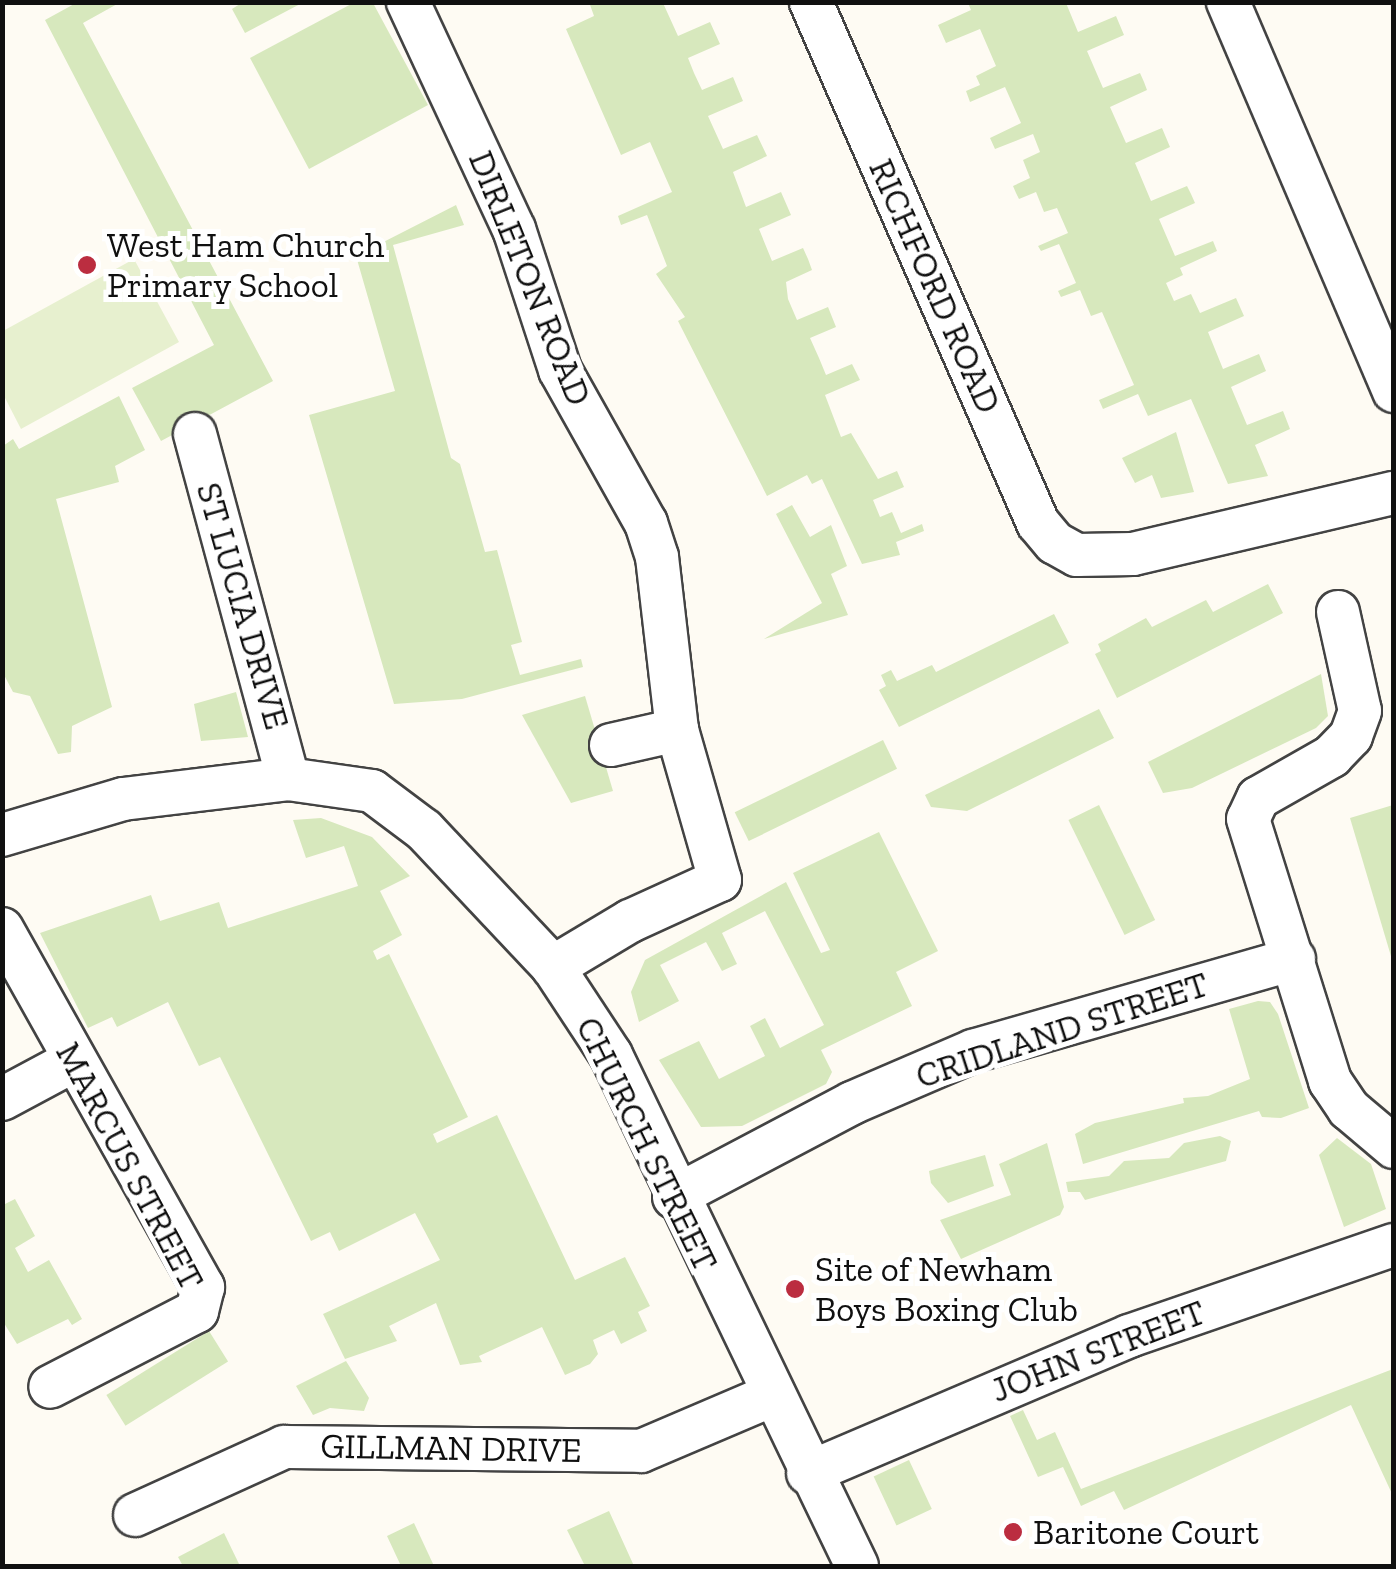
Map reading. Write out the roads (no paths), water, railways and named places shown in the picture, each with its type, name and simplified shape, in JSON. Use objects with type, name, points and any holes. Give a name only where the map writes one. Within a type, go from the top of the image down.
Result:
[{"type":"street","name":"DIRLETON ROAD","points":[[408,2],[514,228],[560,370],[646,524],[658,557],[677,730],[720,880],[630,921],[553,967]]},
{"type":"street","name":"RICHFORD ROAD","points":[[812,2],[1038,523],[1076,555],[1133,554],[1394,493]]},
{"type":"street","points":[[1228,2],[1394,391]]},
{"type":"street","name":"ST LUCIA DRIVE","points":[[195,434],[288,779]]},
{"type":"street","points":[[1338,612],[1360,711],[1351,736],[1249,807],[1335,1091],[1394,1147]]},
{"type":"street","points":[[611,745],[677,730]]},
{"type":"street","name":"CHURCH STREET","points":[[2,836],[123,799],[288,779],[372,791],[424,830],[553,967],[611,1055],[674,1197],[857,1566]]},
{"type":"street","name":"MARCUS STREET","points":[[2,928],[204,1299],[198,1311],[50,1387]]},
{"type":"street","name":"CRIDLAND STREET","points":[[674,1197],[852,1103],[972,1052],[1294,959]]},
{"type":"street","points":[[2,1099],[74,1061]]},
{"type":"street","name":"JOHN STREET","points":[[808,1472],[1129,1336],[1394,1245]]},
{"type":"street","name":"GILLMAN DRIVE","points":[[136,1515],[284,1448],[641,1451],[770,1396]]},
{"type":"place","name":"West Ham Church Primary School","points":[[87,265]]},
{"type":"place","name":"Site of Newham Boys Boxing Club","points":[[795,1289]]},
{"type":"place","name":"Baritone Court","points":[[1013,1532]]}]
